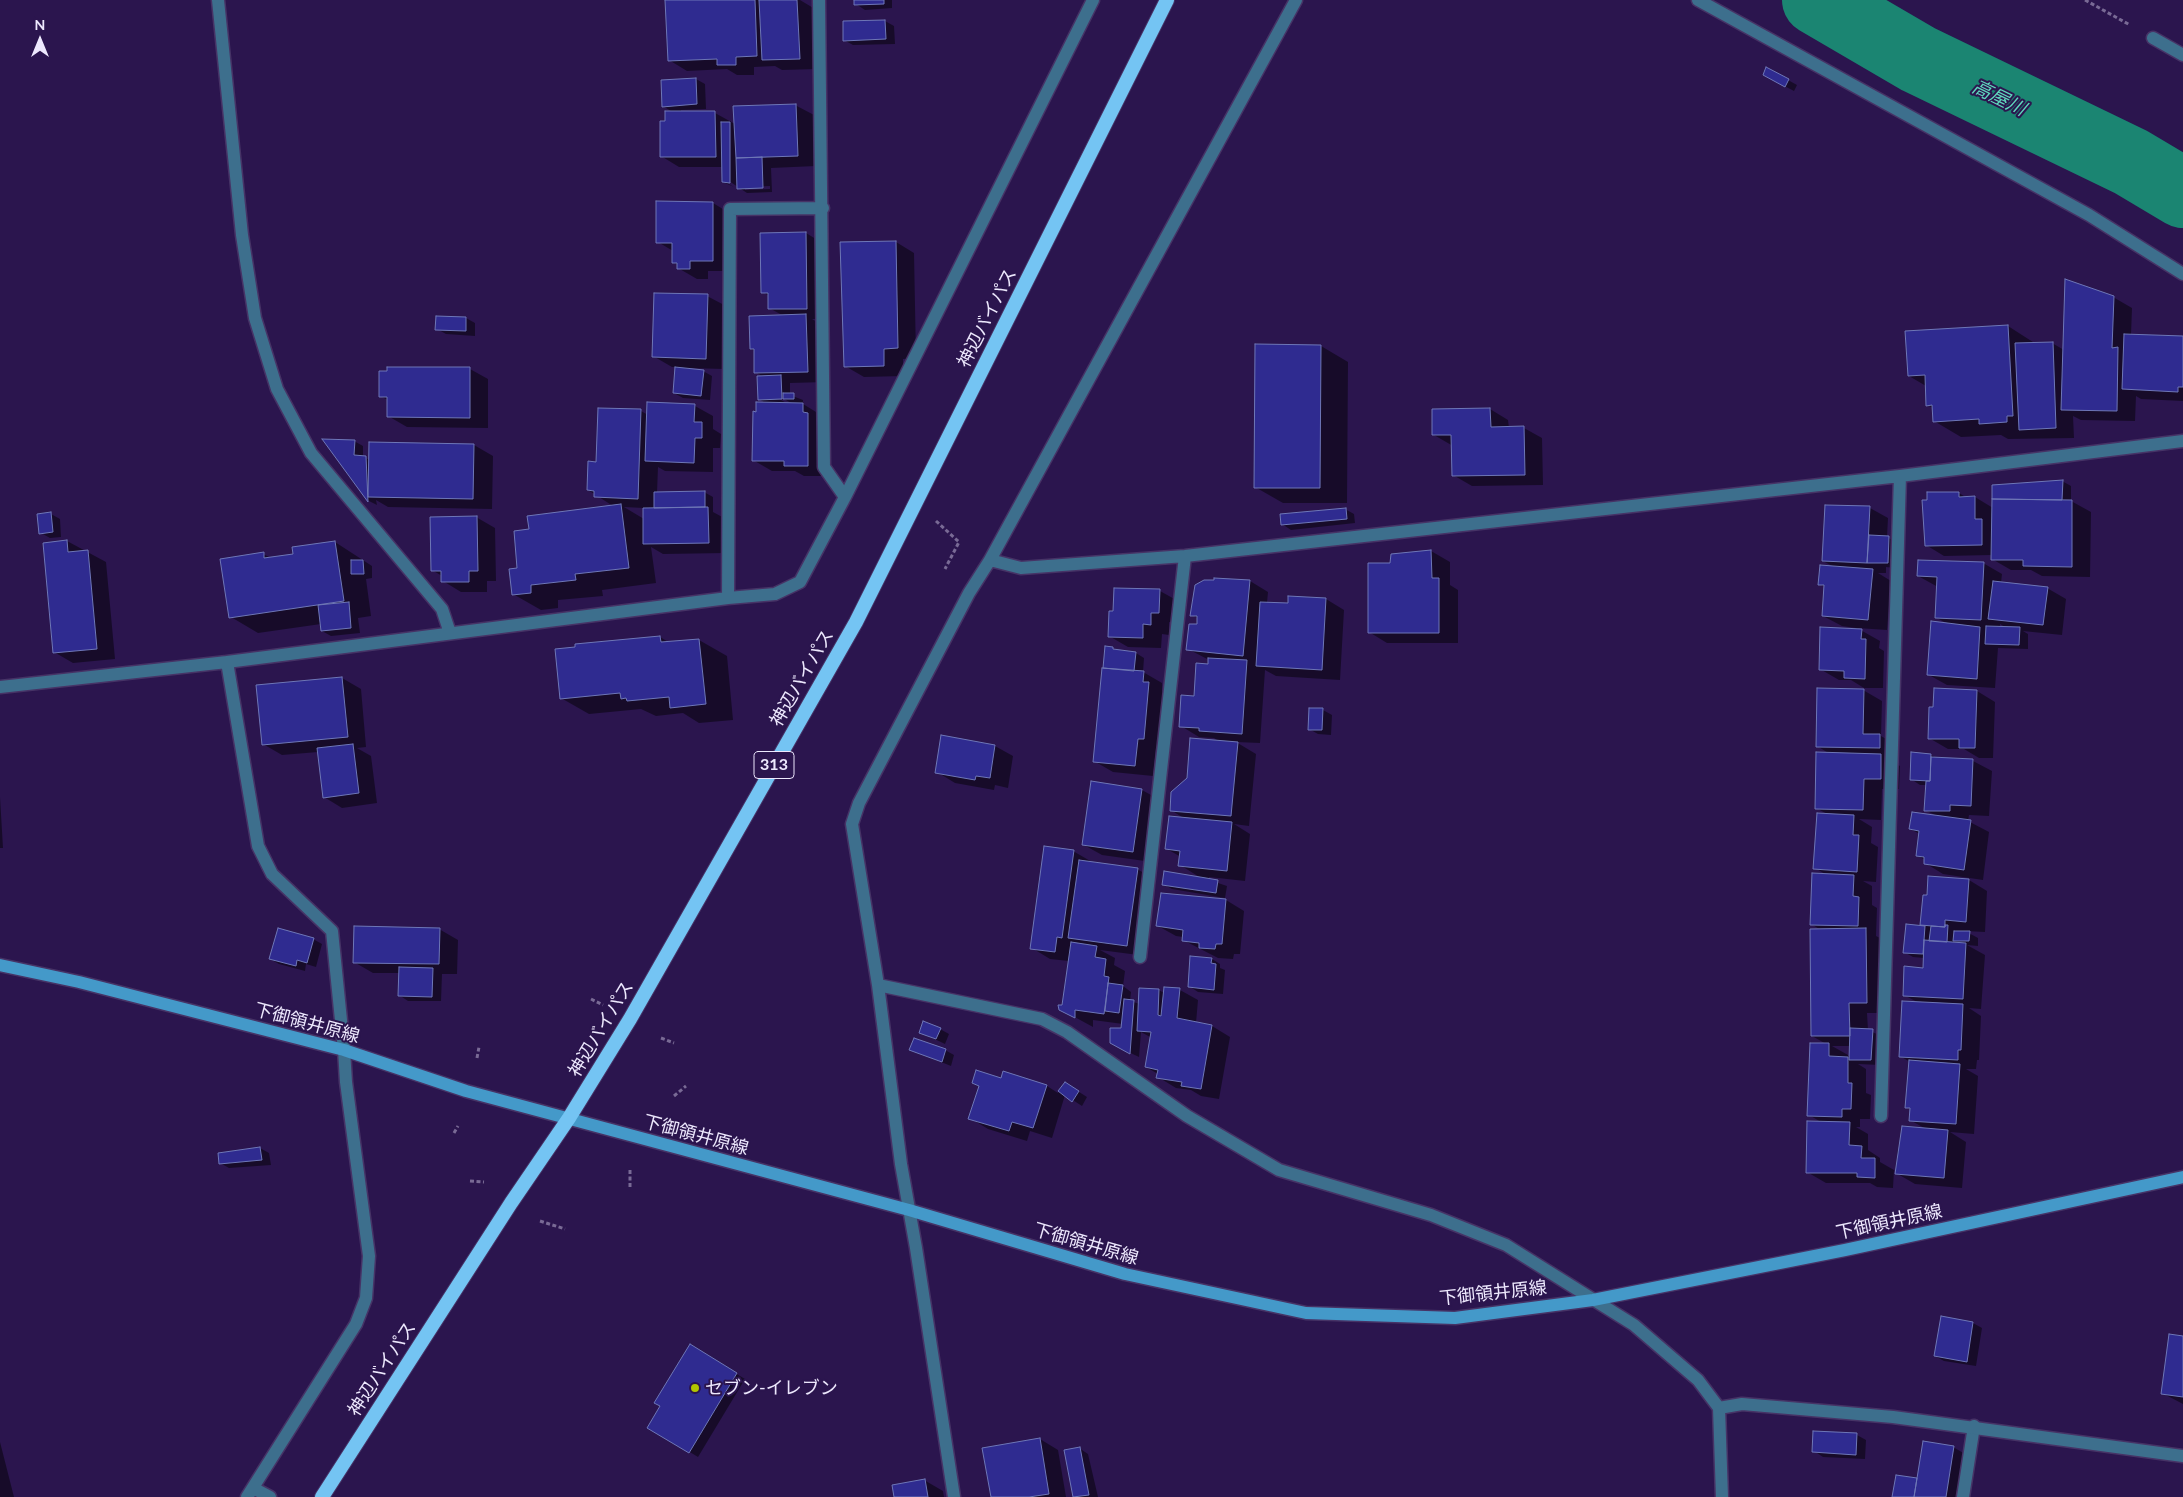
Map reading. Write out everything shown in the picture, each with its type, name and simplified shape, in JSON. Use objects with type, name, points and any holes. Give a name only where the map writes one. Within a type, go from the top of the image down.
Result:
[{"type":"highway","name":"神辺バイパス","points":[[322,1497],[511,1203],[569,1118],[630,1020],[856,622],[1167,0]]},
{"type":"main road","name":"下御領井原線","points":[[0,965],[78,982],[344,1050],[466,1091],[909,1210],[1125,1274],[1306,1313],[1455,1318],[1593,1300],[1845,1250],[2183,1177]]},
{"type":"street","points":[[218,0],[242,236],[255,318],[276,389],[311,454],[442,609],[450,633]]},
{"type":"street","points":[[819,0],[823,208],[824,467],[845,497]]},
{"type":"street","points":[[0,687],[227,662],[728,598],[775,594],[800,582],[845,497],[1093,0]]},
{"type":"street","points":[[954,1497],[909,1210],[878,985],[852,824],[859,803],[872,777],[970,592],[990,560],[1296,0]]},
{"type":"street","points":[[1698,0],[2089,215],[2183,274]]},
{"type":"street","points":[[2153,38],[2183,55]]},
{"type":"street","points":[[728,598],[730,209],[823,208]]},
{"type":"street","points":[[990,560],[1021,568],[1185,556],[1900,476],[2183,441]]},
{"type":"street","points":[[1881,1116],[1900,476]]},
{"type":"street","points":[[1140,957],[1185,556]]},
{"type":"street","points":[[227,662],[258,846],[272,874],[332,931],[346,1082],[368,1256],[366,1298],[356,1324],[250,1492],[270,1497]]},
{"type":"street","points":[[878,985],[1042,1020],[1067,1032],[1187,1116],[1279,1170],[1431,1215],[1506,1244],[1634,1325],[1698,1380],[1719,1408],[1722,1497]]},
{"type":"street","points":[[1719,1408],[1742,1404],[1892,1417],[1974,1426],[2183,1456]]},
{"type":"street","points":[[1964,1497],[1974,1426]]},
{"type":"path","points":[[2085,0],[2153,38]]},
{"type":"path","points":[[934,519],[959,542],[945,569]]},
{"type":"path","points":[[591,999],[604,1005]]},
{"type":"path","points":[[661,1038],[674,1043]]},
{"type":"path","points":[[477,1058],[479,1047]]},
{"type":"path","points":[[674,1096],[686,1086]]},
{"type":"path","points":[[454,1133],[458,1126]]},
{"type":"path","points":[[630,1170],[630,1189]]},
{"type":"path","points":[[470,1181],[484,1182]]},
{"type":"path","points":[[540,1221],[566,1229]]},
{"type":"building","points":[[665,0],[755,0],[757,56],[736,57],[736,65],[717,65],[717,59],[668,61]]},
{"type":"building","points":[[759,0],[797,0],[800,59],[762,60]]},
{"type":"building","points":[[854,0],[884,0],[884,4],[854,5]]},
{"type":"building","points":[[885,20],[886,39],[843,41],[843,21]]},
{"type":"building","points":[[1766,67],[1789,79],[1785,87],[1763,75]]},
{"type":"building","points":[[696,78],[697,104],[662,107],[661,80]]},
{"type":"building","points":[[796,104],[798,156],[736,158],[733,106]]},
{"type":"building","points":[[665,111],[715,111],[716,157],[660,157],[660,121],[665,121]]},
{"type":"building","points":[[721,122],[730,122],[730,183],[722,182]]},
{"type":"building","points":[[762,157],[763,188],[737,189],[736,158]]},
{"type":"building","points":[[656,201],[713,202],[713,261],[690,261],[690,269],[677,269],[677,263],[672,263],[672,243],[656,243]]},
{"type":"building","points":[[806,232],[807,309],[768,309],[768,293],[761,293],[760,233]]},
{"type":"building","points":[[896,241],[898,348],[884,349],[884,366],[844,367],[840,242]]},
{"type":"building","points":[[2065,279],[2114,296],[2112,348],[2118,347],[2117,411],[2061,410]]},
{"type":"building","points":[[654,293],[708,294],[706,359],[652,357]]},
{"type":"building","points":[[806,314],[808,372],[754,373],[754,349],[750,349],[749,316]]},
{"type":"building","points":[[436,316],[466,317],[466,331],[435,330]]},
{"type":"building","points":[[2008,325],[2013,416],[2007,416],[2007,422],[1979,424],[1979,419],[1933,422],[1932,405],[1926,406],[1925,375],[1908,376],[1905,331]]},
{"type":"building","points":[[2124,334],[2183,336],[2183,387],[2178,387],[2178,392],[2122,389]]},
{"type":"building","points":[[2053,342],[2056,428],[2019,430],[2015,343]]},
{"type":"building","points":[[1255,344],[1321,345],[1320,488],[1254,488]]},
{"type":"building","points":[[387,367],[470,367],[470,418],[387,417],[387,397],[379,397],[379,371],[387,371]]},
{"type":"building","points":[[675,367],[704,370],[701,396],[673,393]]},
{"type":"building","points":[[781,375],[782,399],[758,400],[757,376]]},
{"type":"building","points":[[783,393],[794,393],[794,399],[783,399]]},
{"type":"building","points":[[647,402],[695,404],[694,422],[702,422],[702,438],[695,438],[694,463],[645,461]]},
{"type":"building","points":[[756,402],[803,403],[803,412],[808,413],[808,466],[784,466],[784,461],[752,461],[753,411],[756,412]]},
{"type":"building","points":[[598,408],[641,409],[638,499],[594,497],[594,491],[587,490],[588,461],[596,462]]},
{"type":"building","points":[[1490,408],[1491,427],[1524,426],[1525,475],[1452,476],[1451,435],[1432,435],[1432,409]]},
{"type":"building","points":[[322,439],[355,440],[354,455],[366,456],[368,502]]},
{"type":"building","points":[[369,442],[474,444],[473,499],[368,497]]},
{"type":"building","points":[[2063,480],[2062,500],[1992,499],[1992,485]]},
{"type":"building","points":[[705,491],[705,507],[654,508],[654,492]]},
{"type":"building","points":[[1927,492],[1959,492],[1959,497],[1975,496],[1975,519],[1982,519],[1982,545],[1925,546],[1922,500],[1927,500]]},
{"type":"building","points":[[1992,499],[2072,500],[2072,567],[2023,566],[2023,560],[1991,560]]},
{"type":"building","points":[[621,504],[629,568],[575,574],[576,580],[531,585],[531,593],[512,595],[509,569],[517,568],[514,531],[529,529],[527,516]]},
{"type":"building","points":[[1825,505],[1870,506],[1867,563],[1822,561]]},
{"type":"building","points":[[708,507],[709,543],[643,544],[643,508]]},
{"type":"building","points":[[1346,508],[1347,519],[1281,525],[1280,514]]},
{"type":"building","points":[[51,512],[53,532],[39,534],[37,514]]},
{"type":"building","points":[[477,516],[478,571],[469,571],[469,582],[441,582],[441,571],[431,571],[430,517]]},
{"type":"building","points":[[1869,535],[1889,536],[1888,563],[1867,563]]},
{"type":"building","points":[[67,540],[68,552],[88,550],[97,649],[53,653],[43,543]]},
{"type":"building","points":[[335,541],[344,601],[229,618],[220,559],[264,552],[264,558],[293,554],[292,547]]},
{"type":"building","points":[[1431,550],[1432,578],[1439,578],[1439,633],[1368,633],[1368,563],[1390,563],[1391,554]]},
{"type":"building","points":[[351,560],[363,560],[364,574],[351,574]]},
{"type":"building","points":[[1918,560],[1984,562],[1981,620],[1935,618],[1937,577],[1917,576]]},
{"type":"building","points":[[1820,565],[1873,569],[1868,620],[1822,616],[1824,585],[1818,585]]},
{"type":"building","points":[[1214,578],[1250,580],[1243,656],[1186,650],[1189,624],[1197,624],[1197,616],[1190,616],[1195,585],[1204,580],[1214,580]]},
{"type":"building","points":[[1993,581],[2048,587],[2043,625],[1988,619]]},
{"type":"building","points":[[1114,588],[1160,589],[1159,613],[1151,613],[1151,625],[1143,624],[1143,638],[1108,637],[1109,611],[1113,611]]},
{"type":"building","points":[[1288,596],[1326,598],[1322,670],[1256,666],[1260,602],[1288,603]]},
{"type":"building","points":[[349,602],[351,628],[321,631],[318,605]]},
{"type":"building","points":[[1931,621],[1980,627],[1977,679],[1927,675]]},
{"type":"building","points":[[1986,626],[2020,627],[2019,645],[1985,644]]},
{"type":"building","points":[[1820,627],[1862,629],[1861,639],[1866,639],[1865,679],[1844,678],[1844,671],[1819,670]]},
{"type":"building","points":[[660,636],[661,642],[699,639],[706,704],[670,708],[669,697],[627,701],[626,698],[621,699],[620,693],[560,699],[555,649],[575,647],[575,644]]},
{"type":"building","points":[[1105,646],[1136,652],[1134,671],[1103,668]]},
{"type":"building","points":[[1208,658],[1247,660],[1242,734],[1199,731],[1199,728],[1179,727],[1181,695],[1194,696],[1196,663],[1208,664]]},
{"type":"building","points":[[1102,668],[1144,671],[1143,682],[1149,682],[1144,739],[1138,739],[1135,766],[1093,762]]},
{"type":"building","points":[[342,677],[348,737],[262,745],[256,685]]},
{"type":"building","points":[[1817,688],[1864,689],[1863,734],[1880,734],[1880,748],[1816,747]]},
{"type":"building","points":[[1934,688],[1977,690],[1975,748],[1959,748],[1959,739],[1928,739],[1929,707],[1933,707]]},
{"type":"building","points":[[1309,708],[1323,708],[1322,730],[1308,730]]},
{"type":"building","points":[[941,735],[995,745],[990,778],[976,776],[975,780],[935,773]]},
{"type":"building","points":[[1190,738],[1238,742],[1231,816],[1170,811],[1171,792],[1187,778]]},
{"type":"building","points":[[353,744],[359,793],[323,798],[317,748]]},
{"type":"building","points":[[1816,752],[1881,754],[1881,779],[1864,779],[1863,810],[1815,809]]},
{"type":"building","points":[[1911,752],[1931,754],[1930,781],[1910,780]]},
{"type":"building","points":[[1931,757],[1973,759],[1971,806],[1950,805],[1950,811],[1924,811],[1926,781],[1930,781]]},
{"type":"building","points":[[1091,781],[1142,789],[1133,852],[1082,845]]},
{"type":"building","points":[[1912,812],[1971,820],[1964,870],[1924,864],[1924,857],[1916,856],[1919,831],[1909,829]]},
{"type":"building","points":[[1817,813],[1854,815],[1853,835],[1859,835],[1857,872],[1813,869]]},
{"type":"building","points":[[1169,816],[1232,822],[1227,871],[1178,866],[1180,851],[1165,849]]},
{"type":"building","points":[[1044,846],[1074,850],[1062,938],[1057,937],[1055,952],[1030,949]]},
{"type":"building","points":[[1079,860],[1138,868],[1127,946],[1068,938]]},
{"type":"building","points":[[1164,871],[1218,880],[1216,893],[1162,885]]},
{"type":"building","points":[[1812,873],[1854,875],[1853,896],[1859,897],[1858,926],[1810,925]]},
{"type":"building","points":[[1928,876],[1969,879],[1966,922],[1945,920],[1945,927],[1920,925],[1923,895],[1927,895]]},
{"type":"building","points":[[1161,893],[1226,899],[1222,944],[1216,944],[1215,949],[1199,948],[1199,943],[1182,941],[1183,930],[1156,926]]},
{"type":"building","points":[[1906,924],[1925,926],[1923,954],[1903,953]]},
{"type":"building","points":[[1945,925],[1948,925],[1947,942],[1929,941],[1931,926],[1945,927]]},
{"type":"building","points":[[354,926],[440,928],[439,964],[353,963]]},
{"type":"building","points":[[278,928],[314,938],[307,963],[297,960],[296,966],[269,959]]},
{"type":"building","points":[[1866,928],[1867,1003],[1849,1003],[1850,1036],[1811,1036],[1810,929]]},
{"type":"building","points":[[1954,931],[1970,931],[1969,941],[1953,941]]},
{"type":"building","points":[[1924,940],[1966,943],[1963,999],[1903,996],[1904,966],[1923,968]]},
{"type":"building","points":[[1071,942],[1097,946],[1095,957],[1106,959],[1104,976],[1109,977],[1104,1014],[1075,1010],[1075,1018],[1059,1010],[1058,1005],[1062,1005]]},
{"type":"building","points":[[1190,956],[1212,958],[1211,963],[1216,964],[1214,990],[1188,987]]},
{"type":"building","points":[[399,967],[433,968],[432,997],[398,996]]},
{"type":"building","points":[[1108,983],[1123,985],[1119,1013],[1105,1011]]},
{"type":"building","points":[[1164,987],[1180,988],[1177,1018],[1212,1025],[1201,1089],[1181,1086],[1182,1082],[1156,1078],[1158,1070],[1145,1067],[1151,1032],[1137,1031],[1139,988],[1159,989],[1158,1015],[1161,1016]]},
{"type":"building","points":[[1124,999],[1134,1000],[1130,1054],[1110,1043],[1110,1028],[1121,1028]]},
{"type":"building","points":[[1902,1001],[1963,1004],[1961,1050],[1958,1050],[1958,1060],[1899,1057]]},
{"type":"building","points":[[923,1021],[941,1028],[936,1039],[919,1033]]},
{"type":"building","points":[[1850,1028],[1873,1029],[1871,1060],[1849,1060]]},
{"type":"building","points":[[914,1038],[946,1049],[942,1062],[909,1050]]},
{"type":"building","points":[[1810,1043],[1829,1043],[1829,1056],[1848,1057],[1848,1083],[1852,1083],[1851,1109],[1842,1109],[1842,1117],[1807,1116]]},
{"type":"building","points":[[1909,1060],[1960,1064],[1956,1124],[1909,1121],[1910,1108],[1905,1108]]},
{"type":"building","points":[[976,1070],[1001,1078],[1003,1071],[1047,1085],[1033,1128],[1012,1122],[1009,1131],[968,1119],[979,1086],[972,1083]]},
{"type":"building","points":[[1065,1082],[1079,1091],[1072,1102],[1058,1091]]},
{"type":"building","points":[[1807,1121],[1850,1122],[1849,1145],[1862,1146],[1861,1158],[1875,1158],[1875,1178],[1857,1177],[1857,1173],[1806,1173]]},
{"type":"building","points":[[1902,1126],[1948,1130],[1944,1178],[1895,1174]]},
{"type":"building","points":[[260,1147],[262,1160],[219,1164],[218,1153]]},
{"type":"building","points":[[1941,1316],[1973,1322],[1967,1362],[1934,1356]]},
{"type":"building","points":[[2169,1334],[2183,1336],[2183,1397],[2161,1394]]},
{"type":"building","name":"セブン-イレブン","points":[[690,1344],[737,1373],[689,1453],[647,1428],[660,1406],[654,1403]]},
{"type":"building","points":[[1813,1431],[1857,1433],[1856,1455],[1812,1452]]},
{"type":"building","points":[[1040,1438],[1049,1494],[1029,1497],[991,1497],[982,1448]]},
{"type":"building","points":[[1923,1441],[1954,1446],[1946,1497],[1914,1497]]},
{"type":"building","points":[[1080,1447],[1089,1495],[1073,1497],[1064,1450]]},
{"type":"building","points":[[1896,1475],[1917,1478],[1914,1497],[1892,1497]]},
{"type":"building","points":[[925,1479],[928,1497],[894,1497],[892,1485]]},
{"type":"waterway","name":"高屋川","points":[[1817,0],[1918,59],[2131,162],[2183,193]]},
{"type":"place","name":"セブン-イレブン","points":[[695,1388]]}]
